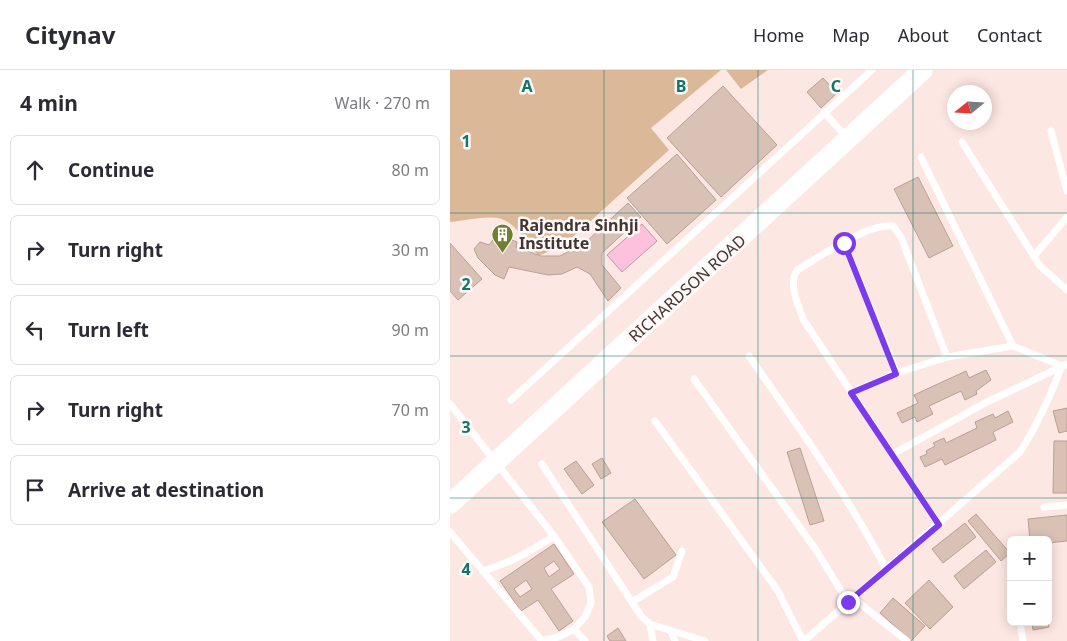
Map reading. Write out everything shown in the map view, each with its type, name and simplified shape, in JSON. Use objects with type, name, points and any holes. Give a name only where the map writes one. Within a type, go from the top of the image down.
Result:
[{"type":"street","name":"RICHARDSON ROAD","points":[[450,504],[923,70]]},
{"type":"lane","points":[[511,400],[872,70]]},
{"type":"lane","points":[[824,112],[848,140]]},
{"type":"lane","points":[[1051,131],[1067,191]]},
{"type":"lane","points":[[962,142],[1034,256],[1054,279],[1067,290]]},
{"type":"lane","points":[[921,157],[1013,346]]},
{"type":"lane","points":[[1034,256],[1067,217]]},
{"type":"lane","points":[[939,525],[803,319],[792,287],[793,278],[797,270],[844,243],[882,225],[893,226],[901,237],[947,357]]},
{"type":"lane","points":[[844,243],[896,374]]},
{"type":"lane","points":[[851,393],[896,374],[947,357],[1013,346],[1064,365]]},
{"type":"lane","points":[[749,356],[836,480],[860,519],[886,570]]},
{"type":"lane","points":[[893,454],[985,403],[1064,365]]},
{"type":"lane","points":[[655,421],[778,591],[804,641],[939,525],[1020,452],[1035,429],[1064,365]]},
{"type":"lane","points":[[694,379],[850,600],[906,641]]},
{"type":"lane","points":[[450,404],[554,536],[589,588],[591,604],[588,611],[574,629],[558,637],[542,641],[450,532]]},
{"type":"lane","points":[[542,464],[641,616],[650,624],[705,641]]},
{"type":"lane","points":[[1044,507],[1067,505]]},
{"type":"lane","points":[[483,571],[522,557],[554,536]]},
{"type":"lane","points":[[632,602],[673,577],[682,551]]},
{"type":"lane","points":[[650,624],[653,641]]},
{"type":"lane","points":[[1021,626],[1023,641]]},
{"type":"lane","points":[[574,629],[585,641]]},
{"type":"lane","points":[[672,631],[675,641]]},
{"type":"shaded area","points":[[450,70],[721,70],[651,128],[669,150],[564,245],[538,256],[517,230],[510,223],[502,219],[482,218],[450,222]]},
{"type":"shaded area","points":[[726,70],[768,70],[741,89]]},
{"type":"shaded area","points":[[642,224],[657,241],[622,272],[607,255]]},
{"type":"building","points":[[823,78],[837,93],[821,108],[807,92]]},
{"type":"building","points":[[723,86],[777,145],[721,197],[667,138]]},
{"type":"building","points":[[677,154],[716,200],[667,244],[627,198]]},
{"type":"building","points":[[918,177],[953,246],[929,258],[894,189]]},
{"type":"building","name":"Rajendra Sinhji Institute","points":[[628,203],[641,217],[602,253],[602,265],[621,288],[608,301],[590,274],[577,267],[562,274],[548,275],[509,267],[504,279],[495,275],[478,258],[474,249],[480,242],[489,245],[495,237],[495,231],[499,226],[505,229],[507,238],[517,242],[516,247],[541,256],[560,256],[586,242]]},
{"type":"building","points":[[450,243],[482,279],[458,300],[450,291]]},
{"type":"building","points":[[986,370],[991,380],[976,391],[977,394],[965,400],[961,391],[929,406],[933,414],[917,422],[915,417],[902,423],[897,413],[918,403],[914,395],[966,371],[969,378]]},
{"type":"building","points":[[1067,408],[1067,431],[1059,433],[1053,411]]},
{"type":"building","points":[[1008,411],[1013,422],[993,432],[996,440],[945,465],[942,459],[925,467],[920,457],[927,454],[926,451],[935,446],[933,443],[944,438],[946,443],[977,428],[975,422],[993,414],[995,418]]},
{"type":"building","points":[[1054,441],[1067,441],[1067,493],[1053,493]]},
{"type":"building","points":[[800,448],[824,521],[810,525],[787,452]]},
{"type":"building","points":[[602,458],[611,473],[601,479],[592,464]]},
{"type":"building","points":[[576,461],[594,485],[582,494],[564,469]]},
{"type":"building","points":[[635,499],[676,555],[644,579],[602,522]]},
{"type":"building","points":[[976,514],[1007,550],[1007,556],[1001,561],[968,521]]},
{"type":"building","points":[[1067,515],[1067,541],[1052,543],[1052,536],[1030,536],[1028,519]]},
{"type":"building","points":[[965,523],[976,537],[943,563],[932,549]]},
{"type":"building","points":[[554,544],[574,574],[551,589],[573,621],[559,631],[538,600],[521,611],[500,581]],"holes":[[[554,561],[560,569],[549,577],[544,568]],[[526,580],[532,589],[520,597],[514,589]]]},
{"type":"building","points":[[986,550],[996,562],[964,589],[954,576]]},
{"type":"building","points":[[929,580],[953,607],[930,629],[905,603]]},
{"type":"building","points":[[893,598],[925,626],[911,641],[880,613]]},
{"type":"building","points":[[1032,626],[1049,626],[1049,627],[1033,630]]},
{"type":"building","points":[[618,628],[626,641],[610,641],[607,636]]},
{"type":"place","name":"Rajendra Sinhji Institute","points":[[503,253]]},
{"type":"route","points":[[844,243],[896,374],[851,393],[939,525],[848,602]]}]
